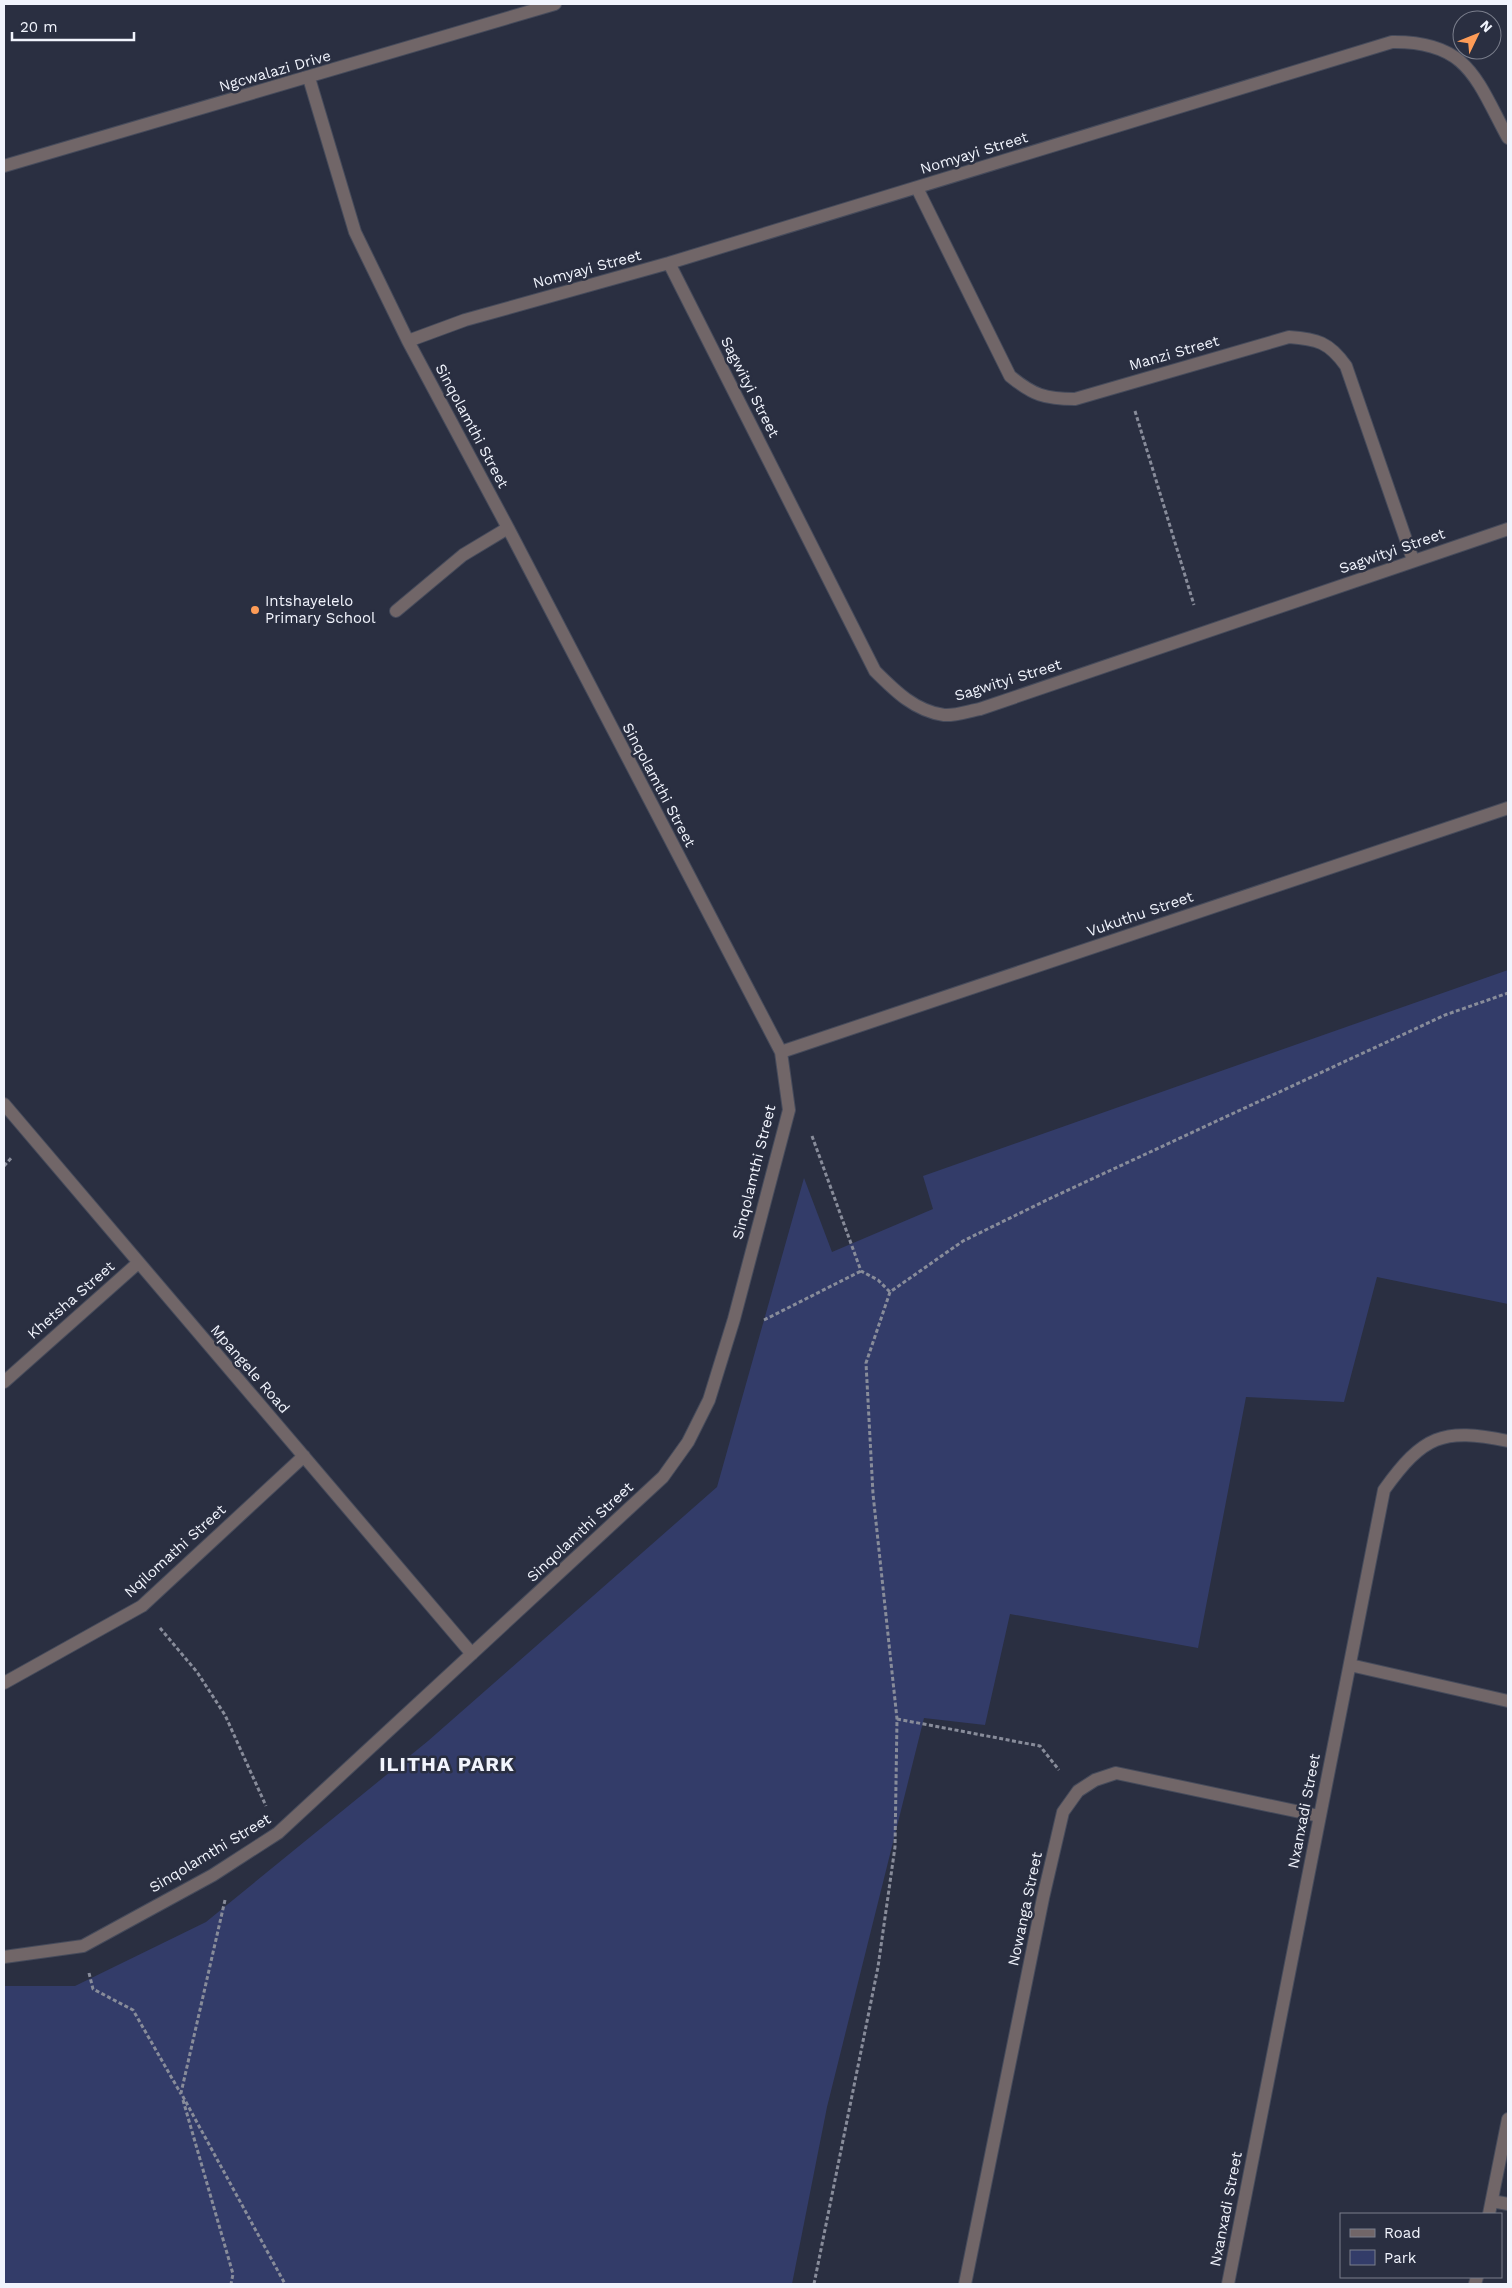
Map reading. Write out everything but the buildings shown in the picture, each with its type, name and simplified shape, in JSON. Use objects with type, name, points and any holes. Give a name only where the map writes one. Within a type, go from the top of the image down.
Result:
[{"type":"street","name":"Ngcwalazi Drive","points":[[4,166],[309,78],[555,4]]},
{"type":"street","name":"Nomyayi Street","points":[[408,341],[465,320],[670,263],[1392,42],[1418,41],[1452,54],[1477,80],[1508,138]]},
{"type":"street","name":"Sinqolamthi Street","points":[[4,1957],[82,1946],[213,1875],[278,1833],[663,1477],[688,1442],[709,1400],[734,1319],[789,1110],[781,1052],[508,528],[408,341],[355,232],[309,78]]},
{"type":"street","name":"Manzi Street","points":[[917,188],[1010,376],[1029,391],[1051,399],[1074,399],[1289,336],[1323,342],[1337,353],[1346,366],[1413,560]]},
{"type":"street","name":"Sagwityi Street","points":[[670,263],[876,671],[895,692],[918,707],[945,715],[980,709],[1508,529]]},
{"type":"street","points":[[396,611],[463,554],[508,528]]},
{"type":"street","name":"Vukuthu Street","points":[[781,1052],[1508,808]]},
{"type":"street","name":"Mpangele Road","points":[[4,1104],[472,1654]]},
{"type":"street","name":"Khetsha Street","points":[[4,1382],[138,1263]]},
{"type":"street","name":"Nxanxadi Street","points":[[1228,2284],[1384,1490],[1402,1466],[1422,1446],[1449,1435],[1477,1434],[1508,1441]]},
{"type":"street","name":"Nqilomathi Street","points":[[4,1683],[142,1606],[304,1456]]},
{"type":"street","points":[[1350,1665],[1508,1701]]},
{"type":"street","name":"Nowanga Street","points":[[965,2284],[1043,1898],[1063,1812],[1078,1791],[1095,1780],[1116,1773],[1320,1816]]},
{"type":"street","points":[[1489,2213],[1508,2119]]},
{"type":"street","points":[[1492,2201],[1508,2204]]},
{"type":"path","points":[[1126,384],[1203,632]]},
{"type":"path","points":[[814,2284],[878,1967],[895,1847],[897,1719],[873,1494],[866,1363],[890,1292],[962,1241],[1050,1198],[1445,1015],[1508,993]]},
{"type":"path","points":[[789,1110],[811,1134],[861,1271],[878,1280],[890,1292]]},
{"type":"path","points":[[734,1319],[755,1324],[861,1271]]},
{"type":"path","points":[[142,1606],[197,1672],[225,1715],[278,1833]]},
{"type":"path","points":[[897,1719],[1040,1746],[1078,1791]]},
{"type":"path","points":[[225,1900],[181,2093],[233,2274],[231,2284]]},
{"type":"path","points":[[82,1946],[93,1989],[133,2010],[181,2093],[285,2284]]},
{"type":"green space","points":[[1508,970],[1508,1304],[1377,1277],[1344,1402],[1246,1397],[1198,1648],[1010,1614],[985,1725],[924,1718],[827,2107],[792,2284],[4,2284],[4,1986],[75,1986],[206,1922],[428,1741],[717,1487],[804,1178],[832,1252],[933,1209],[923,1176]]},
{"type":"place","name":"Intshayelelo Primary School","points":[[255,610]]},
{"type":"district","name":"ILITHA PARK","points":[[447,1764]]}]
